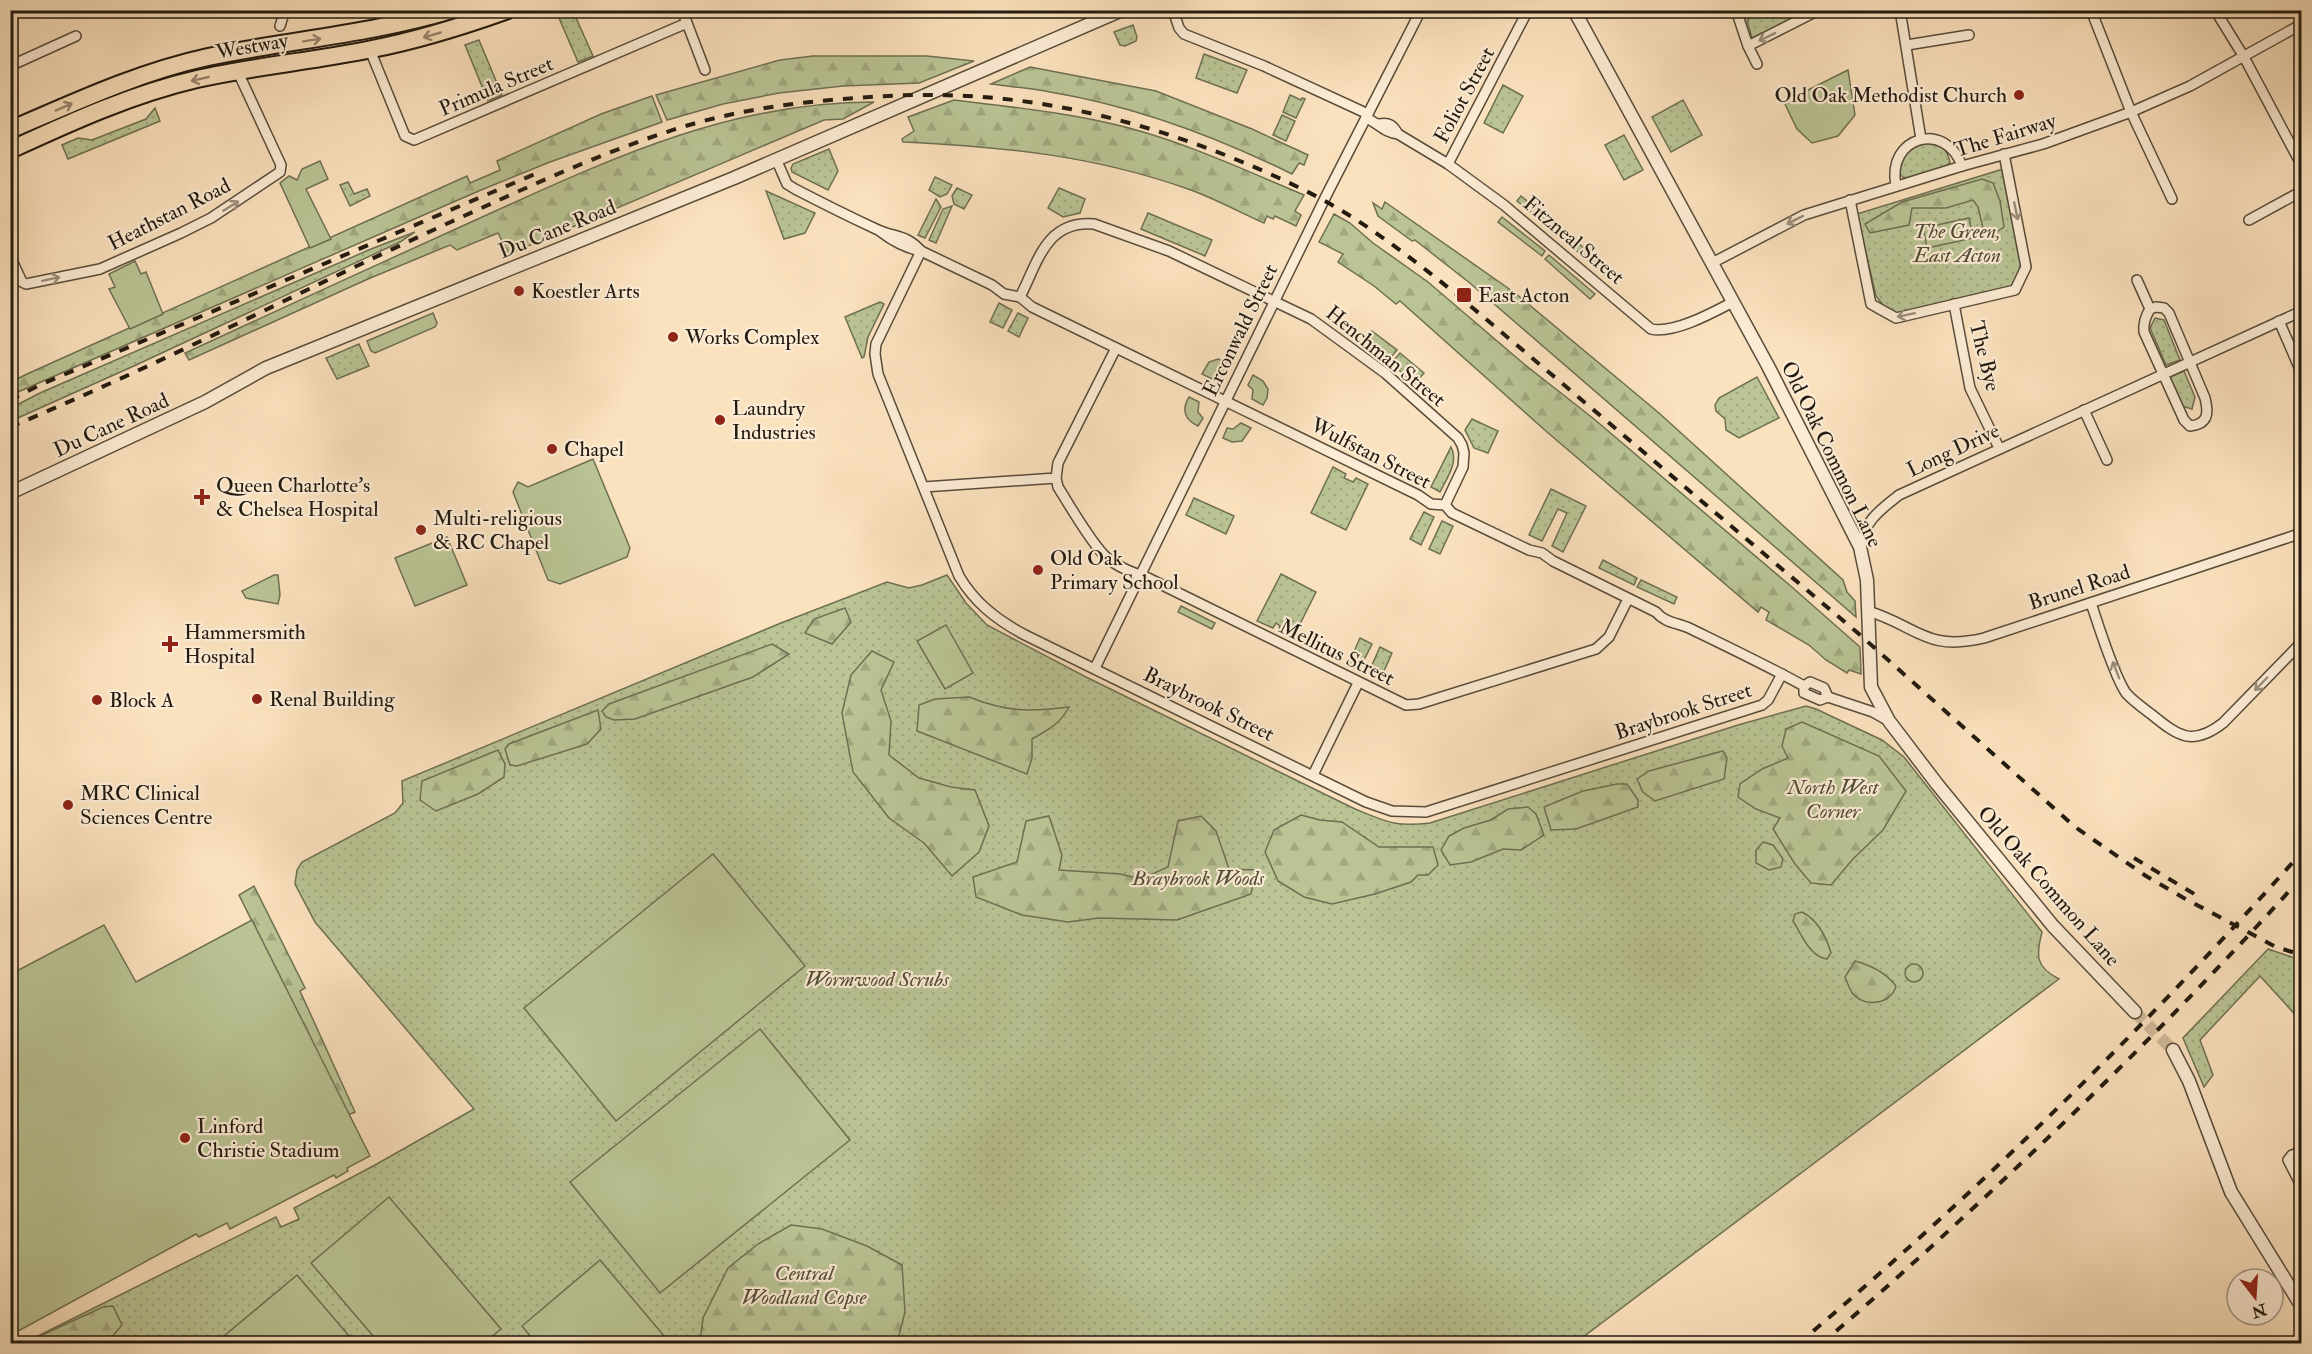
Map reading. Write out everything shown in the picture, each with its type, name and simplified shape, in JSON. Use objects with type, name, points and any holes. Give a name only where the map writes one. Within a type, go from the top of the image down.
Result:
[{"type":"highway","name":"Westway","points":[[10,130],[129,79],[207,57],[365,32],[451,10]]},
{"type":"highway","name":"Westway","points":[[10,150],[120,102],[162,88],[237,70],[370,50],[448,30],[508,10]]},
{"type":"street","points":[[280,26],[285,10]]},
{"type":"street","points":[[682,10],[705,70]]},
{"type":"street","points":[[1173,10],[1179,28],[1184,34],[1264,66],[1367,116]]},
{"type":"street","name":"Erconwald Street","points":[[1095,668],[1274,301],[1422,10]]},
{"type":"street","name":"Foliot Street","points":[[1448,164],[1528,10]]},
{"type":"street","name":"Old Oak Common Lane","points":[[1574,10],[1733,302],[1860,547],[1866,572],[1871,687],[1889,721],[2027,896],[2135,1012]]},
{"type":"street","points":[[1751,10],[1738,16],[1757,64]]},
{"type":"street","points":[[1748,46],[1819,10]]},
{"type":"street","points":[[1900,10],[1922,139]]},
{"type":"street","points":[[2091,10],[2132,112],[2172,200]]},
{"type":"street","points":[[2215,10],[2299,154],[2301,166]]},
{"type":"street","name":"Du Cane Road","points":[[10,493],[205,402],[266,369],[776,159],[1118,11]]},
{"type":"street","name":"Primula Street","points":[[370,50],[405,136],[414,140],[687,23]]},
{"type":"street","name":"The Fairway","points":[[1712,263],[1804,215],[1962,166],[2043,144],[2132,112],[2190,86],[2301,24]]},
{"type":"street","points":[[1907,45],[1969,35]]},
{"type":"street","points":[[10,66],[76,36]]},
{"type":"street","name":"Heathstan Road","points":[[10,256],[22,282],[26,284],[100,268],[211,218],[280,172],[280,165],[237,70]]},
{"type":"street","name":"Fitzneal Street","points":[[1367,116],[1389,133],[1398,134],[1448,164],[1504,206],[1651,329],[1658,331],[1672,328],[1733,302]]},
{"type":"street","points":[[1896,186],[1894,166],[1897,157],[1902,149],[1913,141],[1938,140],[1947,144],[1954,150],[1962,166]]},
{"type":"street","points":[[1850,200],[1871,304],[1896,318],[2015,290],[2026,267],[2004,154]]},
{"type":"street","name":"Wulfstan Street","points":[[776,159],[787,184],[795,189],[881,232],[898,235],[912,241],[921,251],[992,285],[1004,294],[1020,297],[1032,307],[1409,491],[1431,504],[1445,505],[1452,513],[1529,550],[1542,552],[1553,561],[1656,612],[1661,618],[1680,624],[1804,686]]},
{"type":"street","points":[[2249,220],[2301,191]]},
{"type":"street","name":"Henchman Street","points":[[1020,297],[1047,243],[1062,229],[1075,224],[1094,224],[1169,250],[1311,319],[1344,341],[1458,438],[1464,453],[1463,467],[1445,505]]},
{"type":"street","name":"Braybrook Street","points":[[921,251],[879,336],[875,354],[878,374],[959,576],[975,599],[1004,623],[1378,808],[1403,813],[1426,812],[1762,705],[1768,700],[1782,674]]},
{"type":"street","points":[[2137,280],[2150,309]]},
{"type":"street","name":"The Bye","points":[[1954,304],[1970,388],[1999,448]]},
{"type":"street","points":[[2164,308],[2169,313],[2191,360],[2208,411],[2206,419],[2199,425],[2190,426],[2184,420],[2144,332],[2143,322],[2150,309],[2164,308]]},
{"type":"street","name":"Long Drive","points":[[1860,547],[1866,524],[1899,495],[2301,311]]},
{"type":"street","points":[[2279,321],[2301,374]]},
{"type":"street","points":[[924,487],[1056,478],[1058,463],[1116,348]]},
{"type":"street","points":[[2084,410],[2107,460]]},
{"type":"street","name":"Mellitus Street","points":[[1056,478],[1058,487],[1106,556],[1117,565],[1358,683],[1399,702],[1412,705],[1596,649],[1609,637],[1628,599]]},
{"type":"street","name":"Brunel Road","points":[[1868,611],[1922,636],[1942,642],[1959,643],[1984,638],[2301,533]]},
{"type":"street","points":[[2091,603],[2126,693],[2163,724],[2186,737],[2198,737],[2210,733],[2223,723],[2301,642]]},
{"type":"street","name":"Wulfstan Street","points":[[1804,686],[1810,682],[1824,688],[1828,697]]},
{"type":"street","points":[[1313,775],[1358,683]]},
{"type":"street","name":"Wulfstan Street","points":[[1804,686],[1804,693],[1814,698],[1820,700],[1828,697],[1873,712],[1889,721]]},
{"type":"street","points":[[2174,1050],[2189,1082],[2231,1192],[2301,1307]]},
{"type":"street","points":[[2301,1152],[2292,1155],[2288,1160],[2301,1187]]},
{"type":"green space","points":[[556,11],[573,11],[593,56],[578,62]]},
{"type":"green space","points":[[1763,11],[1812,11],[1752,38],[1747,21],[1750,17]]},
{"type":"green space","points":[[1133,25],[1136,41],[1125,46],[1120,45],[1114,32]]},
{"type":"green space","points":[[479,40],[502,95],[488,101],[465,45]]},
{"type":"green space","points":[[1204,54],[1247,70],[1237,93],[1196,78]]},
{"type":"green space","points":[[813,56],[927,56],[974,61],[919,83],[843,86],[779,93],[723,104],[667,120],[656,95],[780,60]]},
{"type":"green space","points":[[1030,67],[1156,91],[1252,129],[1308,155],[1304,165],[1299,163],[1292,174],[1205,135],[1144,114],[1036,89],[991,84]]},
{"type":"green space","points":[[1848,70],[1855,115],[1838,136],[1812,143],[1797,129],[1784,102]]},
{"type":"green space","points":[[1503,85],[1523,96],[1503,133],[1484,123]]},
{"type":"green space","points":[[1290,95],[1301,100],[1305,99],[1296,118],[1283,112]]},
{"type":"green space","points":[[652,96],[662,122],[550,162],[481,190],[11,395],[11,382],[27,374],[467,176],[470,183],[500,170],[497,161],[601,114]]},
{"type":"green space","points":[[954,100],[1086,118],[1174,142],[1304,195],[1295,211],[1301,215],[1296,226],[1275,216],[1273,219],[1267,216],[1264,223],[1198,193],[1117,168],[1012,150],[903,142],[902,139],[914,131],[908,117]]},
{"type":"green space","points":[[1683,100],[1702,135],[1671,152],[1652,117]]},
{"type":"green space","points":[[874,102],[843,119],[824,120],[509,254],[498,233],[457,250],[450,245],[368,279],[189,360],[185,353],[616,158],[715,124],[767,112],[819,105]]},
{"type":"green space","points":[[155,108],[160,121],[68,159],[62,145],[78,138],[92,140],[146,119]]},
{"type":"green space","points":[[1282,115],[1295,121],[1286,141],[1273,135]]},
{"type":"green space","points":[[1624,135],[1643,170],[1624,180],[1605,145]]},
{"type":"green space","points":[[1926,143],[1942,148],[1947,153],[1950,162],[1946,167],[1906,179],[1899,174],[1906,153]]},
{"type":"green space","points":[[829,149],[838,171],[828,190],[792,172],[793,164]]},
{"type":"green space","points":[[320,161],[328,179],[306,189],[331,239],[310,248],[280,183],[289,176],[297,180],[302,169]]},
{"type":"green space","name":"The Green, East Acton","points":[[2003,169],[2023,270],[2014,289],[1898,314],[1887,310],[1876,296],[1857,214]]},
{"type":"green space","points":[[935,177],[952,185],[947,194],[940,197],[929,190]]},
{"type":"green space","points":[[1982,179],[1993,183],[2000,201],[2004,227],[1992,235],[1983,228],[1978,207],[1973,200],[1946,208],[1912,208],[1909,225],[1870,233],[1865,224],[1902,202]]},
{"type":"green space","points":[[348,182],[354,194],[367,189],[370,196],[350,206],[340,185]]},
{"type":"green space","points":[[957,188],[972,195],[964,209],[954,204],[952,196]]},
{"type":"green space","points":[[1059,188],[1085,199],[1080,213],[1063,217],[1048,208]]},
{"type":"green space","points":[[766,191],[815,213],[805,233],[784,239]]},
{"type":"green space","points":[[1521,196],[1563,230],[1559,235],[1517,201]]},
{"type":"green space","points":[[936,199],[941,207],[925,238],[918,235]]},
{"type":"green space","points":[[1385,202],[1515,293],[1659,413],[1843,580],[1847,592],[1855,601],[1856,617],[1471,284],[1415,240],[1412,241],[1378,216],[1373,203],[1382,209]]},
{"type":"green space","points":[[952,206],[936,243],[929,240],[943,209]]},
{"type":"green space","points":[[1148,213],[1212,240],[1205,256],[1141,229]]},
{"type":"green space","points":[[1334,214],[1350,223],[1373,243],[1428,282],[1793,588],[1860,647],[1861,674],[1849,670],[1847,673],[1826,660],[1809,645],[1766,620],[1769,612],[1761,607],[1758,612],[1547,432],[1400,301],[1396,304],[1338,262],[1343,254],[1319,242]]},
{"type":"green space","points":[[1502,217],[1545,251],[1542,256],[1498,222]]},
{"type":"green space","points":[[1969,218],[1973,238],[1927,248],[1923,228]]},
{"type":"green space","points":[[415,232],[400,242],[11,421],[11,408],[40,393]]},
{"type":"green space","points":[[1568,234],[1611,272],[1607,277],[1563,239]]},
{"type":"green space","points":[[1549,255],[1595,294],[1590,299],[1545,259]]},
{"type":"green space","points":[[135,261],[141,274],[146,272],[163,314],[130,329],[109,289],[115,287],[109,274]]},
{"type":"green space","points":[[880,302],[884,304],[868,337],[862,358],[845,317]]},
{"type":"green space","points":[[999,303],[1012,310],[1003,328],[990,322]]},
{"type":"green space","points":[[433,313],[437,323],[435,327],[375,353],[371,351],[367,341]]},
{"type":"green space","points":[[1018,313],[1028,318],[1019,337],[1008,331]]},
{"type":"green space","points":[[2155,318],[2164,320],[2180,360],[2166,365],[2150,328]]},
{"type":"green space","points":[[1372,331],[1397,350],[1388,361],[1364,341]]},
{"type":"green space","points":[[359,344],[369,366],[337,379],[326,358]]},
{"type":"green space","points":[[1400,353],[1424,373],[1415,383],[1391,364]]},
{"type":"green space","points":[[1218,359],[1229,364],[1222,378],[1214,380],[1202,374],[1209,362]]},
{"type":"green space","points":[[2184,371],[2195,397],[2192,409],[2182,406],[2170,377]]},
{"type":"green space","points":[[1253,375],[1263,381],[1268,389],[1263,405],[1252,399],[1253,390],[1248,385]]},
{"type":"green space","points":[[1757,377],[1779,418],[1739,438],[1726,430],[1725,419],[1716,411],[1715,405],[1719,398]]},
{"type":"green space","points":[[1189,397],[1199,402],[1198,412],[1203,418],[1198,426],[1187,418],[1185,406]]},
{"type":"green space","points":[[1472,419],[1498,431],[1488,453],[1474,448],[1465,430]]},
{"type":"green space","points":[[1241,423],[1251,428],[1242,441],[1232,442],[1223,438],[1227,428],[1233,429]]},
{"type":"green space","points":[[1451,447],[1453,464],[1440,492],[1431,487]]},
{"type":"green space","points":[[593,459],[630,548],[627,557],[560,584],[548,580],[513,492],[518,482],[528,487]]},
{"type":"green space","points":[[1333,467],[1346,474],[1344,478],[1353,482],[1356,478],[1368,484],[1346,530],[1311,513]]},
{"type":"green space","points":[[1551,489],[1586,506],[1563,552],[1552,546],[1567,513],[1558,509],[1542,541],[1529,535]]},
{"type":"green space","points":[[1194,498],[1234,516],[1226,534],[1186,515]]},
{"type":"green space","points":[[1424,512],[1434,517],[1421,545],[1410,539]]},
{"type":"green space","points":[[1442,521],[1453,526],[1440,554],[1429,549]]},
{"type":"green space","points":[[447,537],[467,585],[415,606],[395,558]]},
{"type":"green space","points":[[1603,560],[1637,578],[1634,585],[1599,568]]},
{"type":"green space","points":[[1281,574],[1316,592],[1293,638],[1278,631],[1280,626],[1276,623],[1273,628],[1257,621]]},
{"type":"green space","points":[[278,575],[280,595],[278,604],[246,598],[242,591]]},
{"type":"green space","name":"Wormwood Scrubs","points":[[947,575],[966,603],[987,625],[1086,677],[1355,809],[1399,824],[1430,823],[1738,725],[1806,706],[1816,709],[1882,740],[1904,757],[2042,932],[2039,960],[2045,970],[2059,979],[1575,1343],[22,1344],[276,1217],[281,1227],[299,1219],[294,1208],[474,1109],[315,922],[295,884],[297,870],[302,862],[395,813],[403,803],[402,781],[781,623],[887,582],[909,588]]},
{"type":"green space","points":[[1641,580],[1677,597],[1674,604],[1637,587]]},
{"type":"green space","points":[[1181,606],[1215,623],[1212,629],[1178,612]]},
{"type":"green space","points":[[845,608],[851,622],[832,644],[805,633],[814,619]]},
{"type":"green space","points":[[946,625],[973,673],[945,689],[917,641]]},
{"type":"green space","points":[[1360,638],[1372,644],[1359,670],[1348,665]]},
{"type":"green space","points":[[772,644],[789,654],[753,677],[635,719],[614,720],[606,717],[602,711],[609,704]]},
{"type":"green space","points":[[1380,647],[1392,653],[1380,680],[1368,674]]},
{"type":"green space","points":[[872,651],[894,662],[881,690],[891,721],[889,755],[919,778],[951,787],[975,790],[989,826],[979,852],[952,876],[924,843],[889,818],[853,772],[842,713],[851,675]]},
{"type":"green space","points":[[969,697],[995,706],[1018,710],[1069,707],[1058,722],[1032,739],[1032,758],[1027,774],[917,731],[919,705],[935,699]]},
{"type":"green space","points":[[598,710],[601,729],[587,744],[517,766],[510,765],[505,749],[509,744]]},
{"type":"green space","name":"North West Corner","points":[[1802,722],[1879,756],[1906,791],[1883,830],[1853,859],[1831,885],[1811,883],[1795,864],[1773,829],[1780,818],[1756,809],[1738,797],[1740,784],[1762,769],[1788,758],[1782,746],[1786,729]]},
{"type":"green space","points":[[498,750],[505,764],[504,777],[478,794],[436,811],[420,800],[422,781]]},
{"type":"green space","points":[[1723,751],[1727,758],[1724,779],[1655,801],[1643,792],[1637,779],[1649,771]]},
{"type":"green space","points":[[1627,784],[1638,800],[1638,807],[1576,829],[1551,830],[1544,807],[1583,791]]},
{"type":"green space","points":[[1528,807],[1536,814],[1544,835],[1521,850],[1503,849],[1471,862],[1450,865],[1441,850],[1449,836],[1464,828],[1491,820],[1508,809]]},
{"type":"green space","name":"Braybrook Woods","points":[[1301,815],[1342,822],[1379,847],[1433,847],[1438,865],[1428,875],[1418,875],[1411,882],[1375,894],[1332,904],[1304,897],[1278,881],[1265,852],[1274,830]]},
{"type":"green space","name":"Braybrook Woods","points":[[1049,816],[1062,855],[1059,870],[1120,874],[1141,879],[1168,867],[1178,821],[1201,816],[1216,831],[1229,869],[1256,870],[1251,894],[1177,920],[1099,918],[1068,922],[1022,915],[976,897],[973,877],[1017,862],[1026,821]]},
{"type":"green space","points":[[1763,842],[1773,845],[1783,859],[1781,867],[1769,870],[1756,863],[1756,850]]},
{"type":"green space","points":[[713,854],[805,966],[616,1121],[524,1008]]},
{"type":"green space","points":[[254,886],[305,988],[300,991],[355,1112],[348,1115],[239,895]]},
{"type":"green space","points":[[1802,912],[1813,919],[1824,935],[1831,953],[1827,959],[1811,950],[1793,921],[1795,914]]},
{"type":"green space","name":"Linford Christie Stadium","points":[[252,920],[370,1156],[347,1168],[348,1171],[336,1178],[334,1175],[230,1229],[227,1223],[199,1237],[196,1234],[11,1335],[11,974],[104,925],[136,982]]},
{"type":"green space","points":[[2268,949],[2301,960],[2301,1021],[2260,976],[2200,1040],[2213,1075],[2204,1087],[2183,1038]]},
{"type":"green space","points":[[1855,961],[1878,970],[1892,981],[1896,986],[1889,997],[1878,1002],[1871,1002],[1864,1001],[1853,994],[1845,977]]},
{"type":"green space","points":[[1914,964],[1920,967],[1923,973],[1920,979],[1914,982],[1908,979],[1905,973],[1908,967]]},
{"type":"green space","points":[[760,1029],[850,1140],[660,1293],[570,1182]]},
{"type":"green space","points":[[389,1197],[501,1329],[484,1343],[379,1343],[311,1263]]},
{"type":"green space","name":"Central Woodland Copse","points":[[791,1225],[822,1229],[867,1246],[902,1265],[905,1312],[897,1343],[700,1343],[703,1318],[728,1268],[758,1244]]},
{"type":"green space","points":[[600,1260],[670,1343],[536,1343],[522,1326]]},
{"type":"green space","points":[[297,1275],[355,1343],[221,1343],[218,1341]]},
{"type":"green space","points":[[113,1306],[122,1325],[107,1343],[37,1343],[42,1335],[103,1307]]},
{"type":"tunnel","points":[[2135,1012],[2173,1050]]},
{"type":"railway","points":[[10,427],[127,376],[525,188],[627,146],[679,128],[745,112],[789,105],[912,95],[1011,100],[1098,115],[1183,140],[1266,172],[1327,202],[1386,240],[1461,298],[1859,634],[2075,827],[2146,876],[2182,897],[2276,947],[2302,955]]},
{"type":"railway","points":[[10,400],[42,384],[542,171]]},
{"type":"railway","points":[[1798,1344],[1931,1228],[2059,1107],[2183,981],[2302,852]]},
{"type":"railway","points":[[2134,858],[2196,895]]},
{"type":"railway","points":[[1821,1344],[1943,1236],[2088,1099],[2197,990],[2302,877]]},
{"type":"place","name":"Old Oak Methodist Church","points":[[2019,95]]},
{"type":"place","name":"Koestler Arts","points":[[519,291]]},
{"type":"place","name":"East Acton","points":[[1464,295]]},
{"type":"place","name":"Works Complex","points":[[673,337]]},
{"type":"place","name":"Laundry Industries","points":[[720,420]]},
{"type":"place","name":"Chapel","points":[[552,449]]},
{"type":"place","name":"Queen Charlotte's & Chelsea Hospital","points":[[202,497]]},
{"type":"place","name":"Multi-religious & RC Chapel","points":[[421,530]]},
{"type":"place","name":"Old Oak Primary School","points":[[1038,570]]},
{"type":"place","name":"Hammersmith Hospital","points":[[170,644]]},
{"type":"place","name":"Renal Building","points":[[257,699]]},
{"type":"place","name":"Block A","points":[[97,700]]},
{"type":"place","name":"MRC Clinical Sciences Centre","points":[[68,805]]},
{"type":"place","name":"Linford Christie Stadium","points":[[185,1138]]}]
